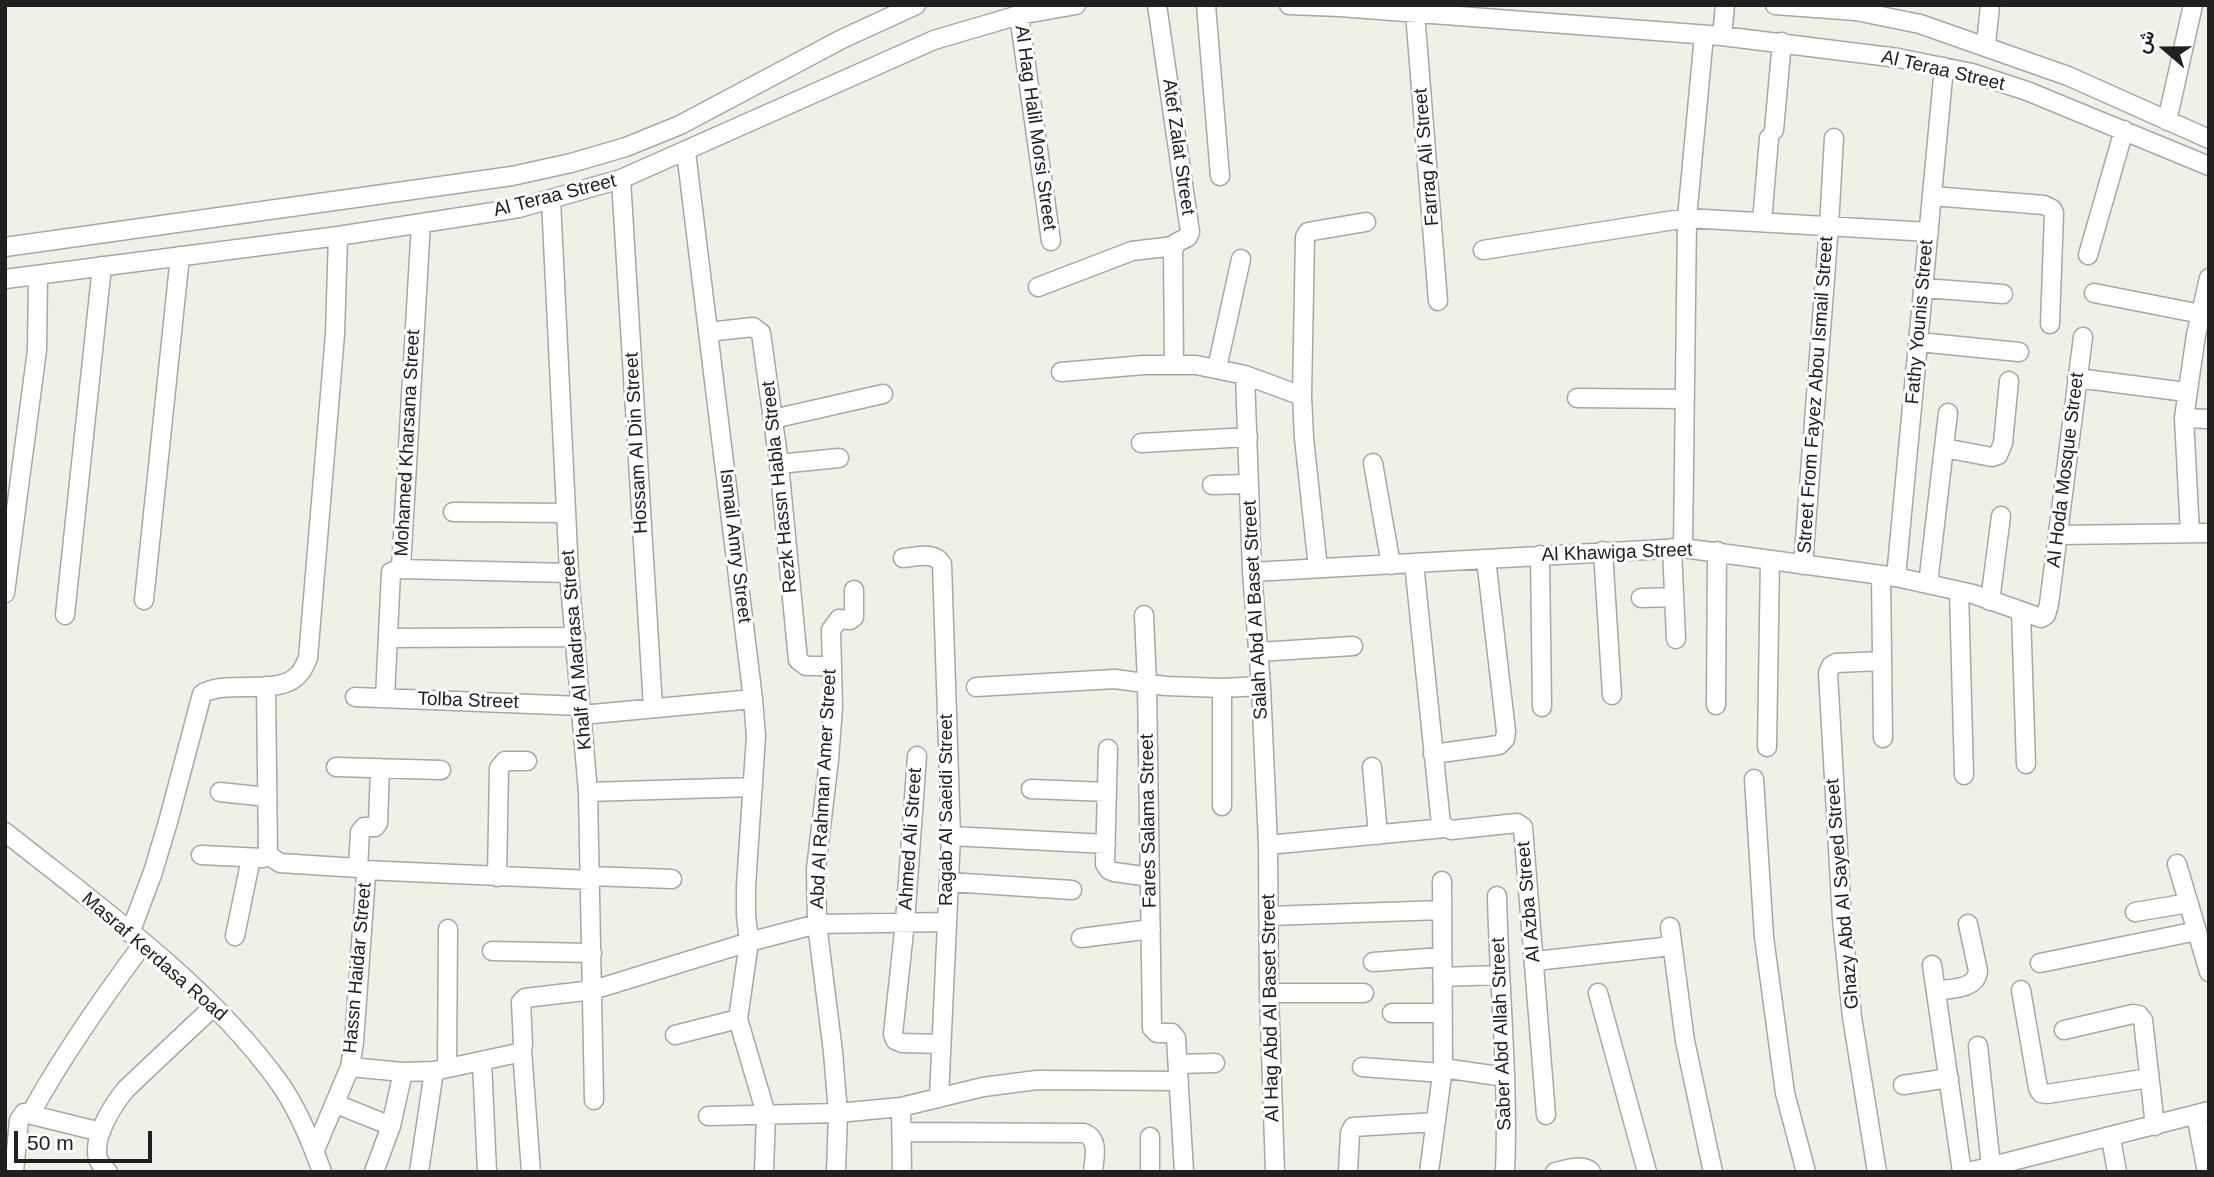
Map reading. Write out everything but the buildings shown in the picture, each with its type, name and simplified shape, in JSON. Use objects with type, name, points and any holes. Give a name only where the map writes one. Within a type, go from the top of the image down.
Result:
[{"type":"street","name":"Al Teraa Street","points":[[5,247],[512,176],[571,163],[626,147],[680,125],[842,39],[916,5]]},
{"type":"street","name":"Al Teraa Street","points":[[5,279],[338,236],[519,208],[551,200],[621,179],[686,152],[934,40],[1019,15],[1076,5]]},
{"type":"street","name":"Atef Zalat Street","points":[[1157,5],[1190,232],[1188,237],[1174,246],[1174,364]]},
{"type":"street","points":[[1206,5],[1220,176]]},
{"type":"street","name":"Al Teraa Street","points":[[1289,5],[1782,42],[1898,58],[1944,67],[2027,91],[2209,166]]},
{"type":"street","points":[[1676,639],[1674,597],[1685,399],[1688,218],[1713,36],[1725,5]]},
{"type":"street","name":"Al Teraa Street","points":[[1775,5],[1856,11],[1920,24],[2068,76],[2209,139]]},
{"type":"street","points":[[1986,45],[1990,5]]},
{"type":"street","points":[[2167,121],[2193,5]]},
{"type":"street","name":"Farrag Ali Street","points":[[1415,13],[1438,301]]},
{"type":"street","name":"Al Hag Halil Morsi Street","points":[[1019,15],[1051,241]]},
{"type":"street","points":[[1762,222],[1782,42]]},
{"type":"street","name":"Fathy Younis Street","points":[[1883,738],[1882,661],[1889,576],[1919,342],[1944,67]]},
{"type":"street","points":[[2088,255],[2124,130]]},
{"type":"street","name":"Street From Fayez Abou Ismail Street","points":[[1803,565],[1834,138]]},
{"type":"street","name":"Ismail Amry Street","points":[[686,152],[756,736],[746,886],[749,942],[738,1018]]},
{"type":"street","name":"Hossam Al Din Street","points":[[621,179],[653,707]]},
{"type":"street","points":[[1932,196],[2044,205],[2052,209],[2050,324]]},
{"type":"street","name":"Khalf Al Madrasa Street","points":[[551,200],[569,573],[588,792],[594,1100]]},
{"type":"street","points":[[1483,250],[1688,218],[1929,232]]},
{"type":"street","points":[[1318,568],[1302,396],[1305,243],[1308,232],[1366,222]]},
{"type":"street","name":"Mohamed Kharsana Street","points":[[385,698],[391,572],[400,569],[421,223]]},
{"type":"street","points":[[31,1113],[136,939],[202,694],[223,687],[266,686],[294,679],[308,658],[335,334],[338,236]]},
{"type":"street","points":[[1038,287],[1132,251],[1174,246]]},
{"type":"street","points":[[144,600],[180,256]]},
{"type":"street","points":[[1217,369],[1241,259]]},
{"type":"street","points":[[65,615],[102,266]]},
{"type":"street","points":[[5,593],[37,350],[38,275]]},
{"type":"street","points":[[2190,533],[2184,418],[2186,392],[2209,278]]},
{"type":"street","points":[[1924,288],[2003,294]]},
{"type":"street","points":[[2094,293],[2201,314]]},
{"type":"street","name":"Rezk Hassn Habla Street","points":[[708,332],[753,327],[761,333],[779,464],[798,660],[806,666],[832,666]]},
{"type":"street","name":"Al Hoda Mosque Street","points":[[2021,612],[2041,618],[2047,613],[2083,337]]},
{"type":"street","points":[[1919,342],[2019,352]]},
{"type":"street","points":[[1061,372],[1174,364],[1245,375],[1302,396]]},
{"type":"street","name":"Salah Abd Al Baset Street","points":[[1245,375],[1252,572],[1261,685],[1268,845]]},
{"type":"street","points":[[2077,378],[2186,392]]},
{"type":"street","points":[[1944,448],[1992,457],[1998,455],[2003,443],[2008,381]]},
{"type":"street","points":[[773,419],[883,394]]},
{"type":"street","points":[[1577,398],[1685,399]]},
{"type":"street","points":[[1928,584],[1948,413]]},
{"type":"street","points":[[2184,418],[2209,419]]},
{"type":"street","points":[[1141,443],[1248,437]]},
{"type":"street","points":[[779,464],[839,458]]},
{"type":"street","points":[[1373,463],[1391,565]]},
{"type":"street","points":[[1212,485],[1249,484]]},
{"type":"street","points":[[453,512],[566,513]]},
{"type":"street","points":[[1990,601],[2001,516]]},
{"type":"street","points":[[2058,535],[2209,533]]},
{"type":"street","name":"Al Khawiga Street","points":[[1252,572],[1678,548],[1717,551],[1889,576],[1959,591],[2021,612]]},
{"type":"street","points":[[1603,551],[1612,695]]},
{"type":"street","points":[[1716,705],[1717,551]]},
{"type":"street","points":[[1540,555],[1542,707]]},
{"type":"street","name":"Ragab Al Saeidi Street","points":[[904,558],[933,556],[939,558],[943,564],[951,836],[939,1098]]},
{"type":"street","points":[[1433,754],[1499,745],[1505,739],[1486,559]]},
{"type":"street","points":[[1767,747],[1770,560]]},
{"type":"street","points":[[1414,563],[1439,818],[1445,828]]},
{"type":"street","points":[[400,569],[569,573]]},
{"type":"street","name":"Abd Al Rahman Amer Street","points":[[836,1172],[838,1113],[817,924],[816,869],[833,707],[831,630],[839,619],[849,620],[854,617],[854,590]]},
{"type":"street","points":[[1959,591],[1964,775]]},
{"type":"street","points":[[1642,598],[1674,597]]},
{"type":"street","points":[[2021,612],[2026,764]]},
{"type":"street","name":"Fares Salama Street","points":[[1144,615],[1152,1028],[1157,1033],[1175,1035],[1178,1072]]},
{"type":"street","points":[[388,638],[576,637]]},
{"type":"street","points":[[1259,652],[1353,646]]},
{"type":"street","name":"Ghazy Abd Al Sayed Street","points":[[1877,1172],[1852,1017],[1842,919],[1828,673],[1836,663],[1882,661]]},
{"type":"street","points":[[976,687],[1115,679],[1147,684],[1222,688],[1261,685]]},
{"type":"street","points":[[266,686],[267,850],[271,859]]},
{"type":"street","points":[[1222,688],[1222,806]]},
{"type":"street","name":"Tolba Street","points":[[355,697],[582,710],[753,699]]},
{"type":"street","points":[[1108,749],[1105,864],[1108,870],[1150,877]]},
{"type":"street","name":"Ahmed Ali Street","points":[[917,756],[905,922],[893,1034],[895,1040],[902,1044],[941,1044]]},
{"type":"street","points":[[497,877],[499,768],[505,761],[527,761]]},
{"type":"street","points":[[335,767],[441,770]]},
{"type":"street","points":[[1372,767],[1378,835]]},
{"type":"street","name":"Hassn Haidar Street","points":[[315,1150],[350,1067],[366,875],[361,869],[360,832],[364,827],[374,827],[378,823],[380,768]]},
{"type":"street","points":[[1754,779],[1763,937],[1785,1093],[1806,1172]]},
{"type":"street","points":[[588,792],[753,787]]},
{"type":"street","points":[[1031,789],[1107,792]]},
{"type":"street","points":[[220,792],[267,797]]},
{"type":"street","name":"Al Azba Street","points":[[1445,828],[1517,823],[1522,828],[1546,1115]]},
{"type":"street","points":[[1268,845],[1445,828]]},
{"type":"street","name":"Masraf Kerdasa Road","points":[[5,832],[136,939],[233,1026],[279,1082],[315,1150],[322,1172]]},
{"type":"street","points":[[951,836],[1106,844]]},
{"type":"street","name":"Al Hag Abd Al Baset Street","points":[[1268,845],[1269,993],[1275,1172]]},
{"type":"street","points":[[201,855],[271,859],[280,863],[497,877],[672,879]]},
{"type":"street","points":[[235,936],[251,858]]},
{"type":"street","points":[[2177,864],[2209,972]]},
{"type":"street","points":[[1429,1172],[1443,1071],[1442,881]]},
{"type":"street","points":[[949,882],[1072,890]]},
{"type":"street","name":"Saber Abd Allah Street","points":[[1497,895],[1507,1118],[1505,1172]]},
{"type":"street","points":[[2135,912],[2189,903]]},
{"type":"street","points":[[1269,916],[1442,910]]},
{"type":"street","points":[[531,1172],[522,1050],[521,1002],[525,998],[593,990],[817,924],[947,922]]},
{"type":"street","points":[[1936,991],[1972,984],[1977,979],[1979,971],[1968,924]]},
{"type":"street","points":[[419,1172],[441,1070],[448,929]]},
{"type":"street","points":[[1081,938],[1151,929]]},
{"type":"street","points":[[2040,963],[2197,932]]},
{"type":"street","points":[[1535,961],[1671,936],[1685,1041],[1713,1172]]},
{"type":"street","points":[[492,951],[592,953]]},
{"type":"street","points":[[1374,962],[1442,957]]},
{"type":"street","points":[[1932,965],[1962,1172]]},
{"type":"street","points":[[1442,977],[1499,975]]},
{"type":"street","points":[[2021,990],[2041,1093],[2149,1077]]},
{"type":"street","points":[[1269,993],[1364,993]]},
{"type":"street","points":[[1598,993],[1647,1172]]},
{"type":"street","points":[[108,1172],[99,1163],[97,1155],[101,1132],[115,1103],[126,1088],[213,1007]]},
{"type":"street","points":[[1392,1013],[1443,1013]]},
{"type":"street","points":[[2064,1030],[2133,1014],[2139,1015],[2143,1020],[2155,1126]]},
{"type":"street","points":[[676,1035],[738,1018],[766,1114],[764,1172]]},
{"type":"street","points":[[1978,1046],[1991,1166]]},
{"type":"street","points":[[350,1067],[402,1072],[441,1070],[518,1054],[522,1050]]},
{"type":"street","points":[[482,1061],[487,1172]]},
{"type":"street","points":[[708,1116],[838,1113],[901,1107],[984,1087],[1037,1080],[1178,1072],[1215,1063]]},
{"type":"street","points":[[1362,1067],[1505,1077]]},
{"type":"street","points":[[374,1172],[391,1126],[402,1072]]},
{"type":"street","points":[[1178,1072],[1184,1172]]},
{"type":"street","points":[[1903,1085],[1949,1078]]},
{"type":"street","points":[[2207,1172],[2202,1113],[2209,1100]]},
{"type":"street","points":[[335,1104],[391,1126]]},
{"type":"street","points":[[901,1107],[902,1172]]},
{"type":"street","points":[[14,1172],[19,1120],[23,1113],[101,1132]]},
{"type":"street","points":[[1969,1172],[1991,1166],[2021,1165],[2202,1113]]},
{"type":"street","points":[[1348,1172],[1350,1133],[1353,1127],[1436,1122]]},
{"type":"street","points":[[902,1132],[1084,1133],[1091,1135],[1095,1142],[1093,1172]]},
{"type":"street","points":[[1150,1137],[1150,1172]]},
{"type":"street","points":[[2111,1138],[2117,1172]]},
{"type":"street","points":[[1555,1172],[1582,1167],[1591,1172]]}]
